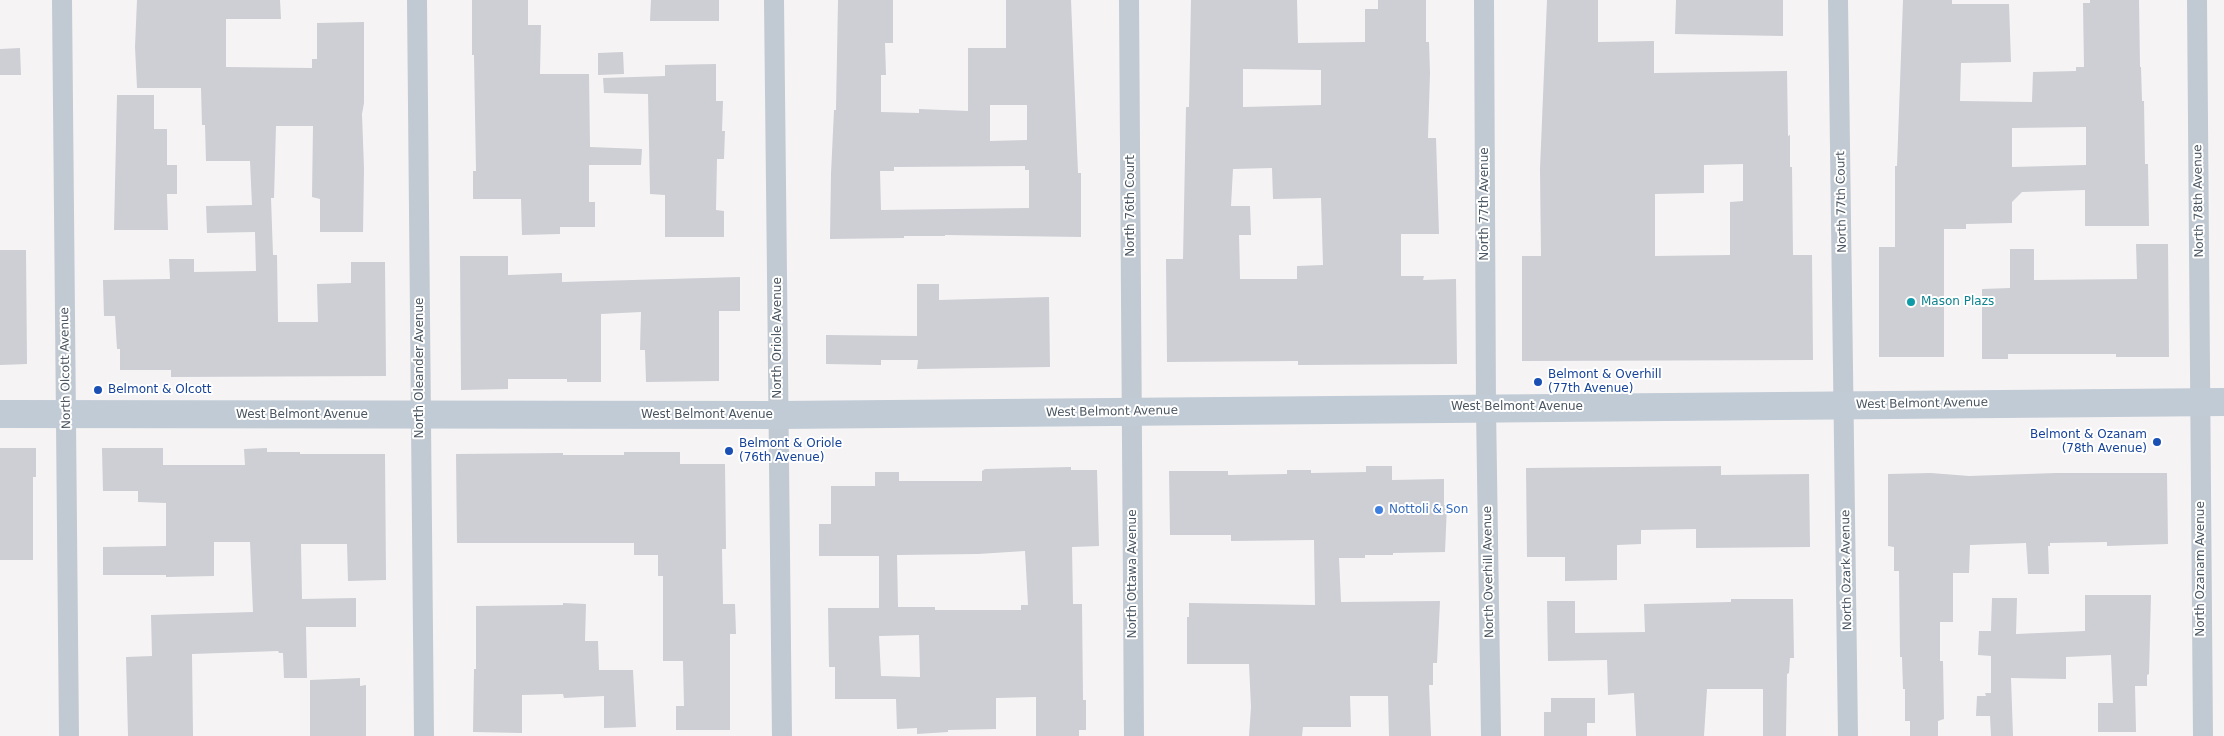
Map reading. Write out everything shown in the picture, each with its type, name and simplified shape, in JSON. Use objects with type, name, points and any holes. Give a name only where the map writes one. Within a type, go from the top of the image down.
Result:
[{"type":"main road","name":"West Belmont Avenue","points":[[0,414],[778,415],[2212,402]]},
{"type":"street","name":"North Olcott Avenue","points":[[62,0],[69,736]]},
{"type":"street","name":"North Oleander Avenue","points":[[417,0],[424,736]]},
{"type":"street","name":"North Oriole Avenue","points":[[774,0],[782,736]]},
{"type":"street","name":"North 76th Court","points":[[1129,0],[1132,412]]},
{"type":"street","name":"North 77th Avenue","points":[[1484,0],[1486,408]]},
{"type":"street","name":"North 77th Court","points":[[1838,0],[1845,405]]},
{"type":"street","name":"North 78th Avenue","points":[[2197,0],[2212,402]]},
{"type":"street","name":"North Ozanam Avenue","points":[[2203,736],[2212,402]]},
{"type":"street","name":"North Ozark Avenue","points":[[1845,405],[1848,736]]},
{"type":"street","name":"North Overhill Avenue","points":[[1486,408],[1491,736]]},
{"type":"street","name":"North Ottawa Avenue","points":[[1132,412],[1134,736]]},
{"type":"building","points":[[137,0],[280,0],[281,19],[226,19],[226,67],[312,68],[312,59],[317,59],[317,23],[364,22],[364,103],[362,114],[364,169],[363,232],[320,232],[320,199],[312,197],[313,126],[276,126],[274,198],[271,198],[273,255],[277,255],[278,322],[318,322],[317,284],[351,283],[351,262],[385,262],[386,376],[171,377],[171,370],[120,370],[120,349],[117,349],[115,316],[104,316],[103,280],[170,279],[169,259],[194,259],[194,272],[256,271],[255,232],[207,233],[206,206],[252,205],[250,161],[206,161],[205,125],[202,125],[201,88],[137,88],[135,47]]},
{"type":"building","points":[[472,0],[528,0],[528,25],[541,25],[540,74],[589,74],[590,147],[642,149],[641,165],[589,165],[589,202],[595,202],[595,227],[560,227],[560,234],[522,235],[521,199],[473,199],[473,171],[476,171]]},
{"type":"building","points":[[651,0],[719,0],[719,21],[650,21]]},
{"type":"building","points":[[838,0],[893,0],[893,43],[885,43],[886,75],[881,75],[881,112],[919,113],[919,109],[968,111],[968,48],[1006,48],[1006,0],[1071,0],[1078,173],[1081,173],[1081,237],[945,235],[904,236],[904,238],[830,239],[831,174],[834,110],[836,110]],"holes":[[[990,105],[1027,105],[1027,140],[990,141]],[[1025,166],[1025,170],[1029,170],[1029,208],[881,210],[880,171],[894,171],[894,167]]]},
{"type":"building","points":[[1191,0],[1297,0],[1298,43],[1365,42],[1365,9],[1378,9],[1378,0],[1426,0],[1426,42],[1429,42],[1430,73],[1428,138],[1436,138],[1439,234],[1401,234],[1401,276],[1424,276],[1423,280],[1456,279],[1457,364],[1298,365],[1298,361],[1167,362],[1166,259],[1183,259],[1186,107],[1189,107]],"holes":[[[1243,69],[1321,70],[1321,105],[1243,107]],[[1272,168],[1273,199],[1321,198],[1323,265],[1297,266],[1297,279],[1240,279],[1239,235],[1251,235],[1250,206],[1231,206],[1233,169]]]},
{"type":"building","points":[[1547,0],[1598,0],[1598,42],[1654,41],[1654,73],[1787,71],[1788,136],[1790,135],[1790,167],[1792,167],[1793,255],[1812,255],[1813,360],[1522,361],[1522,256],[1541,256],[1540,169]],"holes":[[[1743,164],[1743,201],[1730,202],[1730,255],[1655,256],[1655,194],[1704,193],[1704,165]]]},
{"type":"building","points":[[1676,0],[1783,0],[1783,36],[1675,34]]},
{"type":"building","points":[[1903,0],[1952,0],[1952,4],[2009,4],[2011,62],[1961,63],[1960,101],[2032,102],[2033,72],[2076,71],[2076,67],[2084,67],[2083,3],[2090,3],[2090,0],[2139,0],[2140,67],[2142,101],[2144,101],[2145,164],[2148,164],[2149,226],[2085,226],[2085,190],[2022,192],[2012,202],[2012,223],[1966,224],[1966,229],[1944,229],[1944,357],[1879,357],[1879,247],[1895,247],[1895,166],[1897,166]],"holes":[[[2086,127],[2086,165],[2012,167],[2012,128]]]},
{"type":"building","points":[[20,48],[21,75],[0,75],[0,49]]},
{"type":"building","points":[[623,52],[624,74],[598,75],[598,53]]},
{"type":"building","points":[[716,64],[716,101],[723,101],[722,131],[725,131],[724,159],[717,159],[716,210],[724,211],[724,237],[665,237],[665,195],[650,194],[648,94],[604,93],[603,78],[665,76],[665,65]]},
{"type":"building","points":[[117,95],[154,95],[154,129],[167,129],[167,165],[177,165],[177,194],[167,194],[168,230],[114,230]]},
{"type":"building","points":[[2136,244],[2168,244],[2169,357],[2116,357],[2116,354],[2008,354],[2008,359],[1982,359],[1982,289],[2010,288],[2010,249],[2034,249],[2034,280],[2137,279]]},
{"type":"building","points":[[0,250],[26,250],[27,364],[0,365]]},
{"type":"building","points":[[460,256],[508,256],[508,275],[562,273],[562,282],[740,277],[740,311],[719,311],[719,381],[646,382],[645,350],[640,350],[641,312],[601,314],[601,382],[567,382],[567,379],[508,379],[508,389],[461,390]]},
{"type":"building","points":[[917,284],[939,284],[939,300],[1049,297],[1050,367],[917,369],[918,360],[881,360],[881,365],[826,364],[826,335],[917,336]]},
{"type":"building","points":[[0,448],[36,448],[36,477],[33,477],[33,560],[0,560]]},
{"type":"building","points":[[102,448],[163,448],[163,465],[245,465],[244,449],[267,448],[267,452],[300,452],[300,454],[385,454],[386,580],[348,581],[347,544],[301,544],[302,599],[356,598],[356,627],[306,627],[307,678],[284,678],[283,653],[278,651],[192,654],[193,736],[128,736],[126,657],[152,656],[151,615],[253,612],[250,542],[214,542],[214,576],[103,575],[103,547],[166,546],[166,503],[138,502],[138,491],[103,491]]},
{"type":"building","points":[[624,452],[680,452],[680,464],[725,464],[726,549],[722,549],[723,604],[735,604],[736,634],[730,634],[730,730],[676,730],[676,706],[684,706],[683,661],[663,661],[663,576],[658,576],[658,555],[634,555],[634,543],[457,543],[456,454],[563,453],[563,455],[624,455]]},
{"type":"building","points":[[1366,466],[1392,466],[1392,480],[1444,479],[1444,505],[1447,505],[1445,552],[1393,553],[1393,555],[1365,555],[1365,558],[1339,558],[1341,602],[1440,601],[1437,663],[1433,663],[1433,685],[1429,685],[1431,736],[1389,736],[1388,696],[1350,696],[1351,727],[1303,727],[1302,736],[1249,736],[1251,707],[1249,664],[1187,664],[1187,617],[1189,617],[1189,603],[1315,605],[1314,540],[1231,541],[1231,535],[1170,535],[1169,471],[1228,471],[1228,475],[1287,474],[1287,470],[1311,470],[1311,473],[1366,472]]},
{"type":"building","points":[[1721,466],[1721,475],[1809,474],[1810,547],[1696,548],[1696,529],[1641,530],[1641,544],[1617,545],[1617,580],[1565,581],[1565,557],[1527,557],[1526,468]]},
{"type":"building","points":[[1071,467],[1071,470],[1097,470],[1099,546],[1072,547],[1073,604],[1082,604],[1083,700],[1086,700],[1086,730],[1079,730],[1079,736],[1036,736],[1036,697],[996,698],[996,729],[948,730],[948,732],[917,734],[917,728],[897,729],[896,699],[835,699],[835,667],[829,667],[828,608],[879,608],[879,556],[819,556],[819,524],[831,524],[831,486],[875,486],[875,472],[899,472],[899,481],[982,481],[982,471],[985,469]],"holes":[[[1025,551],[1028,605],[1021,605],[1021,610],[935,610],[935,607],[898,607],[897,555],[978,554]],[[919,635],[920,677],[881,676],[879,636]]]},
{"type":"building","points":[[1931,473],[1969,476],[2056,473],[2167,473],[2168,544],[2107,546],[2107,542],[2050,543],[2050,546],[2048,546],[2049,574],[2028,574],[2026,543],[1970,545],[1969,573],[1953,573],[1953,622],[1940,622],[1940,661],[1943,661],[1944,719],[1938,721],[1938,736],[1910,736],[1910,721],[1905,721],[1905,689],[1903,689],[1902,657],[1900,657],[1899,571],[1894,571],[1894,547],[1888,546],[1888,474]]},
{"type":"building","points":[[2085,595],[2151,595],[2149,674],[2147,675],[2147,686],[2135,686],[2136,732],[2098,732],[2098,703],[2113,703],[2111,655],[2066,657],[2066,679],[2011,678],[2013,736],[1991,736],[1990,716],[1976,716],[1977,696],[1986,696],[1985,693],[1991,693],[1991,656],[1978,655],[1979,631],[1991,631],[1992,598],[2017,598],[2016,634],[2085,631]]},
{"type":"building","points":[[1731,599],[1793,599],[1794,658],[1790,658],[1789,673],[1787,674],[1786,736],[1763,736],[1763,689],[1707,689],[1704,736],[1636,736],[1634,693],[1608,695],[1607,660],[1548,661],[1547,601],[1575,601],[1575,633],[1645,632],[1644,604],[1731,602]]},
{"type":"building","points":[[563,603],[586,604],[585,641],[598,641],[599,670],[633,670],[636,727],[604,728],[604,696],[564,698],[563,694],[522,695],[522,733],[473,732],[476,606],[563,605]]},
{"type":"building","points":[[360,678],[360,686],[366,685],[366,736],[310,736],[310,680]]},
{"type":"building","points":[[1551,698],[1595,698],[1595,723],[1587,723],[1587,736],[1544,736],[1544,712],[1551,712]]},
{"type":"place","name":"Mason Plazs","points":[[1911,302]]},
{"type":"place","name":"Belmont & Overhill (77th Avenue)","points":[[1538,382]]},
{"type":"place","name":"Belmont & Olcott","points":[[98,390]]},
{"type":"place","name":"Belmont & Ozanam (78th Avenue)","points":[[2157,442]]},
{"type":"place","name":"Belmont & Oriole (76th Avenue)","points":[[729,451]]},
{"type":"place","name":"Nottoli & Son","points":[[1379,510]]}]
